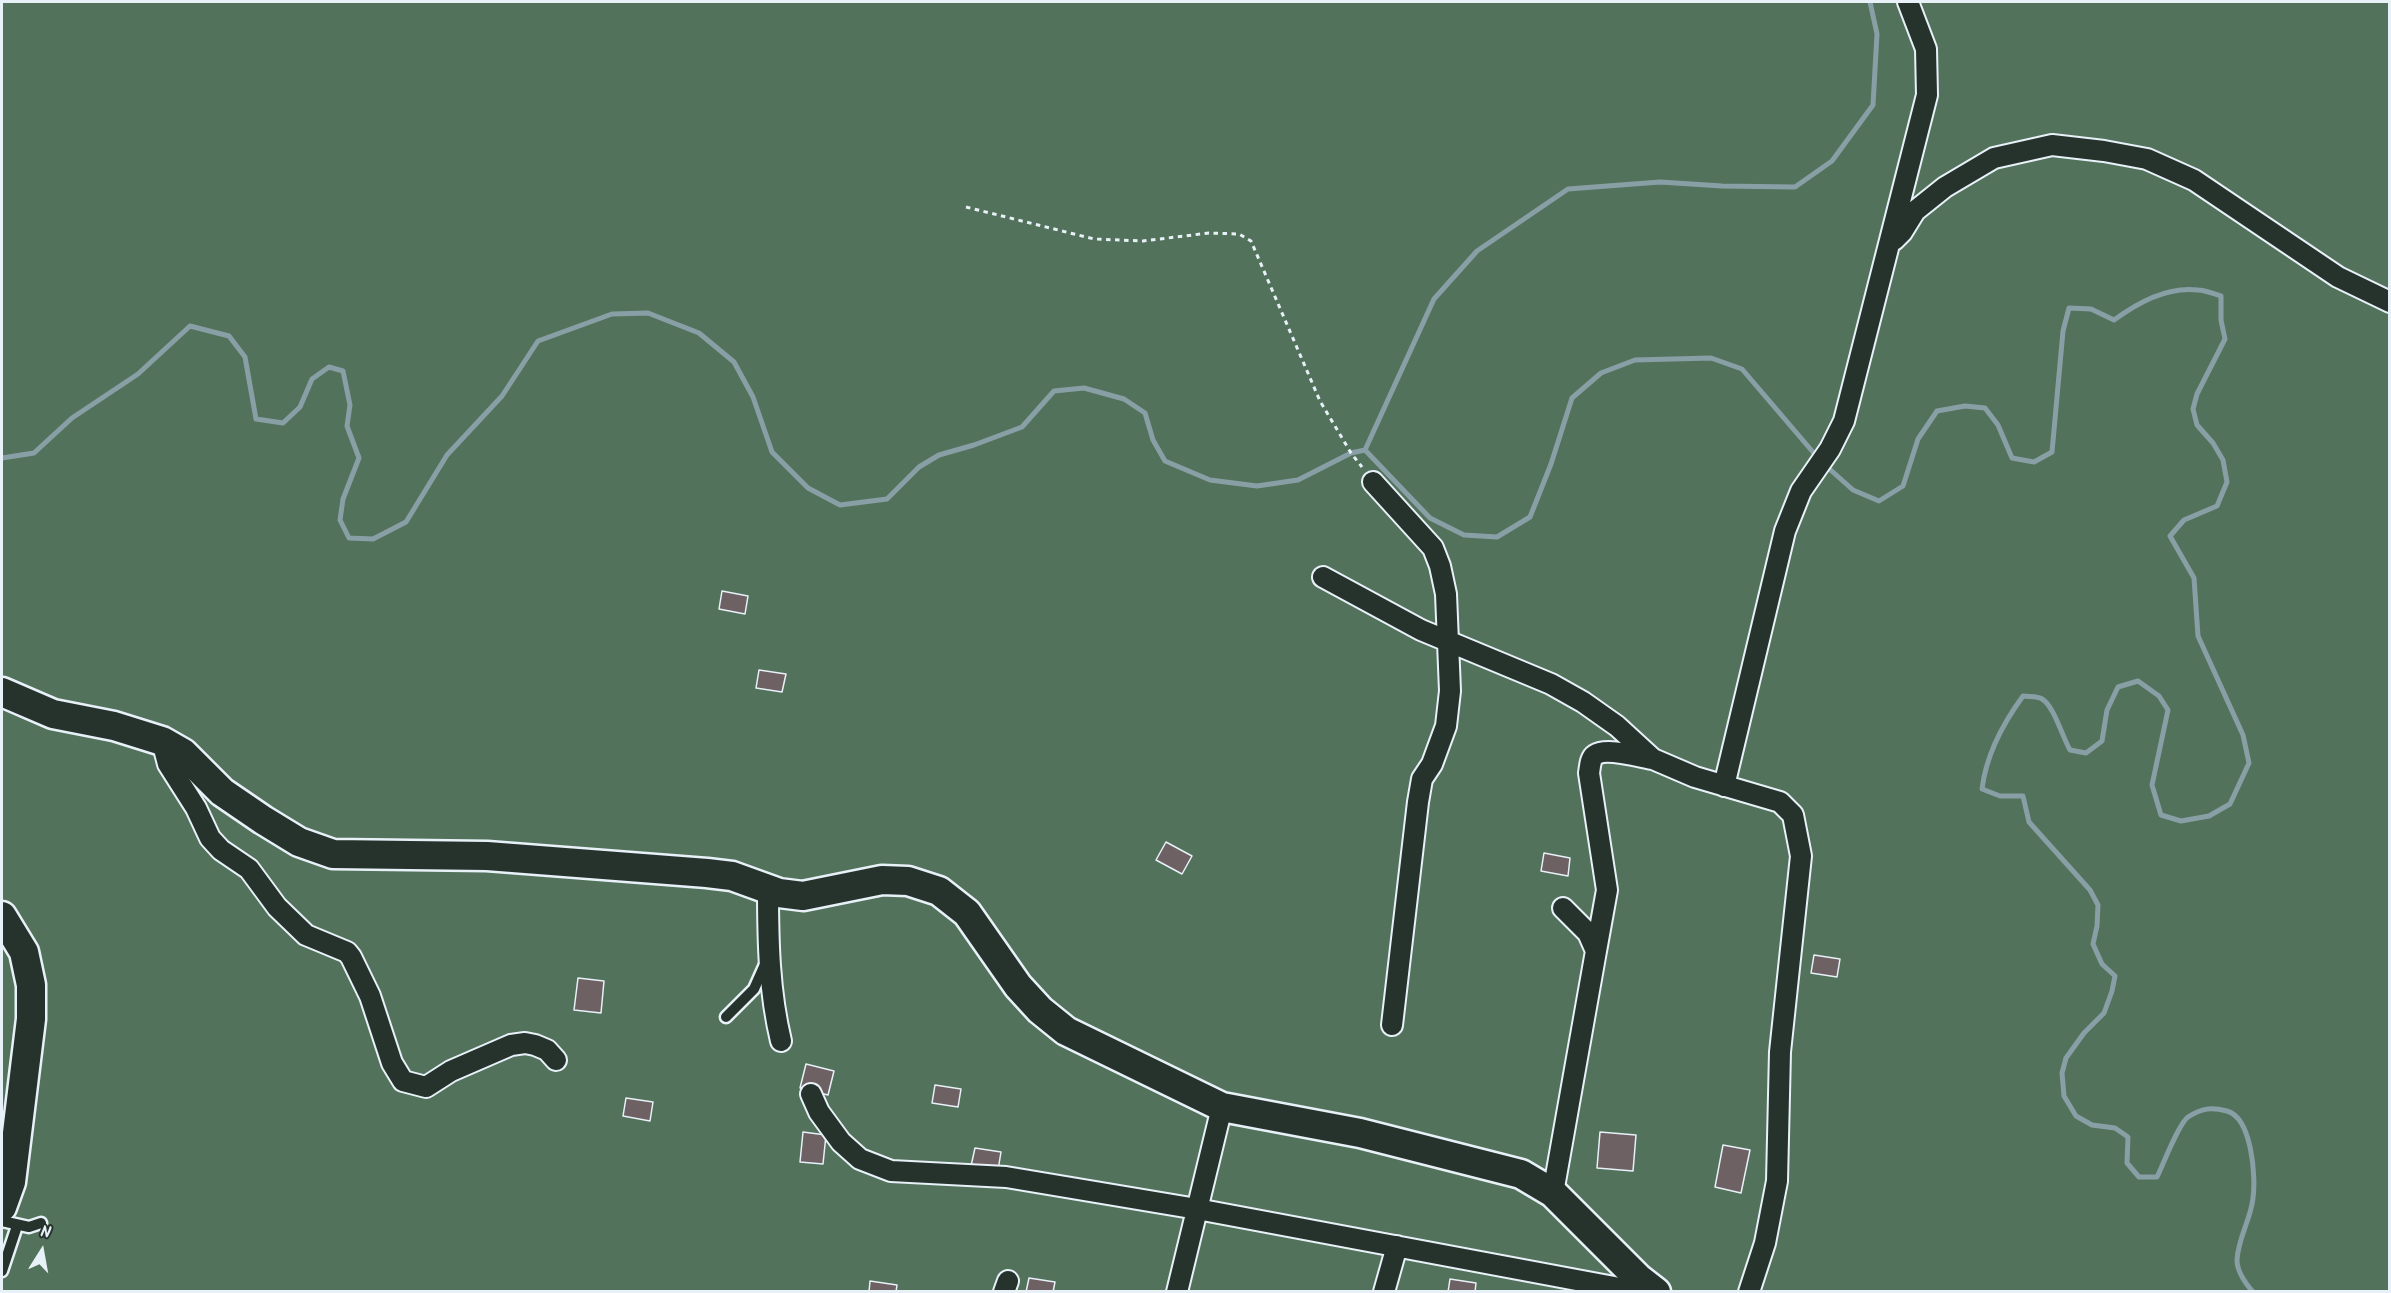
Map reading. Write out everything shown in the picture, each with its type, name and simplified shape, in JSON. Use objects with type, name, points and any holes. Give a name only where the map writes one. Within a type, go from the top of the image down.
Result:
[{"type":"street","points":[[1724,786],[1785,531],[1801,491],[1830,449],[1844,422],[1927,95],[1926,49],[1908,2]]},
{"type":"street","points":[[1890,244],[1902,232],[1915,212],[1945,187],[1994,158],[2052,145],[2094,149],[2147,159],[2193,180],[2338,277],[2390,302]]},
{"type":"street","points":[[1373,482],[1432,548],[1440,566],[1446,594],[1449,642],[1450,692],[1446,726],[1432,764],[1422,779],[1392,1025]]},
{"type":"street","points":[[1323,577],[1421,630],[1551,684],[1583,702],[1617,726],[1653,759]]},
{"type":"street","points":[[2,692],[53,714],[114,726],[162,741],[183,753],[222,792],[263,820],[298,842],[333,854],[488,856],[645,868],[732,876],[779,893],[803,896],[882,880],[908,881],[939,891],[967,913],[1018,986],[1040,1010],[1066,1030],[1222,1107],[1360,1133],[1521,1174],[1553,1193],[1638,1278],[1656,1292]]},
{"type":"street","points":[[162,741],[168,764],[196,808],[210,838],[221,850],[249,869],[277,907],[306,935],[347,952],[351,957],[370,996],[392,1063],[403,1081],[426,1087],[451,1071],[511,1045],[525,1043],[541,1047],[556,1060]]},
{"type":"street","points":[[1553,1193],[1607,890],[1589,773],[1592,759],[1596,754],[1608,751],[1653,759],[1724,786],[1780,802],[1793,815],[1801,856],[1780,1052],[1777,1181],[1765,1243],[1749,1292]]},
{"type":"street","points":[[768,889],[769,973],[773,1008],[782,1041]]},
{"type":"street","points":[[1563,908],[1588,933],[1596,951]]},
{"type":"street","points":[[2,916],[24,952],[31,985],[31,1019],[9,1216]]},
{"type":"street","points":[[811,1094],[819,1112],[841,1142],[860,1159],[891,1171],[1006,1177],[1197,1209],[1641,1292]]},
{"type":"street","points":[[1177,1292],[1222,1107]]},
{"type":"street","points":[[1384,1292],[1397,1246]]},
{"type":"lane","points":[[726,1017],[754,989],[770,954]]},
{"type":"lane","points":[[2,1221],[9,1216]]},
{"type":"lane","points":[[9,1216],[29,1227],[41,1223]]},
{"type":"lane","points":[[2,1271],[9,1216]]},
{"type":"path","points":[[966,207],[1094,239],[1143,241],[1209,233],[1239,234],[1251,241],[1320,401],[1351,453],[1373,482]]},
{"type":"green space","points":[[2,2],[2389,2],[2389,1291],[2,1292]]},
{"type":"building","points":[[722,591],[748,596],[745,614],[719,609]]},
{"type":"building","points":[[759,670],[786,674],[782,692],[756,688]]},
{"type":"building","points":[[1166,842],[1192,856],[1182,874],[1156,860]]},
{"type":"building","points":[[1544,853],[1570,858],[1568,876],[1541,871]]},
{"type":"building","points":[[1814,955],[1840,959],[1837,977],[1811,973]]},
{"type":"building","points":[[578,978],[604,981],[601,1013],[574,1010]]},
{"type":"building","points":[[806,1064],[834,1071],[828,1095],[800,1088]]},
{"type":"building","points":[[935,1085],[961,1089],[958,1107],[932,1103]]},
{"type":"building","points":[[626,1098],[653,1102],[650,1121],[623,1116]]},
{"type":"building","points":[[803,1132],[826,1135],[823,1164],[800,1162]]},
{"type":"building","points":[[1600,1132],[1636,1135],[1633,1171],[1597,1168]]},
{"type":"building","points":[[1723,1145],[1750,1150],[1741,1193],[1715,1187]]},
{"type":"building","points":[[975,1148],[1001,1152],[998,1170],[971,1166]]},
{"type":"building","points":[[1029,1278],[1055,1282],[1053,1292],[1026,1292]]},
{"type":"building","points":[[1450,1279],[1476,1283],[1475,1292],[1448,1292]]},
{"type":"building","points":[[870,1281],[897,1285],[896,1292],[869,1292]]},
{"type":"waterway","points":[[1365,450],[1434,299],[1477,251],[1568,189],[1660,182],[1795,187],[1832,161],[1873,105],[1877,34],[1870,2]]},
{"type":"waterway","points":[[1825,465],[1853,490],[1879,501],[1903,486],[1918,439],[1937,411],[1965,406],[1985,408],[1998,425],[2012,458],[2034,462],[2052,452],[2063,331],[2069,308],[2091,309],[2114,320],[2143,302],[2164,293],[2187,289],[2207,291],[2221,296],[2221,320],[2225,339],[2197,394],[2193,409],[2197,425],[2213,443],[2223,460],[2227,482],[2217,506],[2184,520],[2170,536],[2194,578],[2198,636],[2243,735],[2249,763],[2230,804],[2209,816],[2181,821],[2161,815],[2152,785],[2168,710],[2159,696],[2138,681],[2118,687],[2107,710],[2102,741],[2086,753],[2070,750],[2054,715],[2042,699],[2023,696],[1997,740],[1987,764],[1982,789],[2000,796],[2023,796],[2029,822],[2090,890],[2098,905],[2093,944],[2102,964],[2115,976],[2104,1013],[2084,1033],[2066,1058],[2062,1073],[2064,1096],[2076,1116],[2092,1125],[2115,1128],[2128,1137],[2127,1163],[2139,1177],[2157,1177],[2176,1135],[2188,1117],[2202,1110],[2211,1109],[2227,1111],[2235,1116],[2247,1136],[2253,1163],[2252,1206],[2237,1260],[2242,1278],[2253,1292]]},
{"type":"waterway","points":[[2,458],[34,453],[72,418],[138,374],[190,326],[229,336],[245,357],[256,419],[283,423],[300,407],[312,379],[329,367],[343,371],[350,405],[347,426],[359,458],[343,499],[340,520],[349,538],[373,539],[406,522],[447,455],[502,396],[538,341],[612,314],[648,313],[699,333],[734,362],[753,397],[772,452],[808,488],[840,505],[887,499],[919,467],[939,455],[1022,427],[1054,391],[1084,388],[1124,399],[1145,413],[1153,440],[1165,461],[1210,480],[1257,486],[1298,480],[1351,453],[1365,450]]},
{"type":"waterway","points":[[1365,450],[1430,518],[1464,535],[1497,537],[1530,517],[1551,464],[1572,398],[1601,373],[1635,360],[1711,358],[1742,369],[1818,458]]}]
